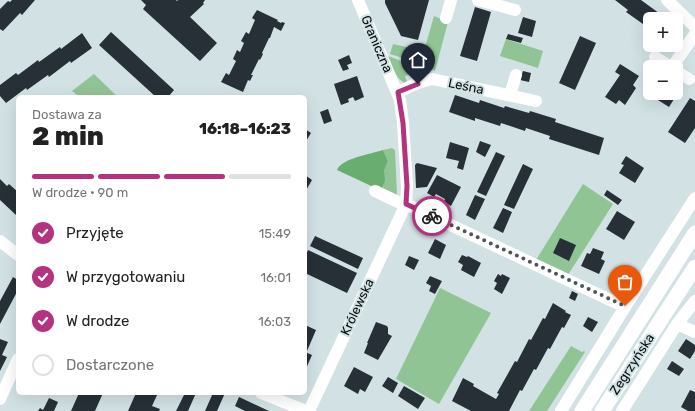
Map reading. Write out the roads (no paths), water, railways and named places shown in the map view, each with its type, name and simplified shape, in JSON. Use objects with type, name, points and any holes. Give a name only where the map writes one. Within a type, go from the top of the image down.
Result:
[{"type":"main road","name":"Zegrzyńska","points":[[582,411],[695,233]]},
{"type":"main road","name":"Zegrzyńska","points":[[602,411],[695,267]]},
{"type":"street","name":"Graniczna","points":[[358,0],[398,92],[403,123],[407,186],[406,204]]},
{"type":"street","points":[[446,18],[451,0]]},
{"type":"street","points":[[478,0],[515,10]]},
{"type":"street","points":[[667,0],[695,26]]},
{"type":"street","points":[[676,60],[695,34]]},
{"type":"street","points":[[655,57],[660,60]]},
{"type":"street","points":[[510,96],[516,74]]},
{"type":"street","points":[[683,75],[689,79]]},
{"type":"street","name":"Leśna","points":[[398,92],[432,80],[536,101]]},
{"type":"street","points":[[375,190],[398,202],[406,204],[625,306]]},
{"type":"street","points":[[561,411],[625,306],[695,198]]},
{"type":"street","name":"Królewska","points":[[308,411],[406,204]]},
{"type":"street","points":[[0,241],[16,253]]},
{"type":"street","points":[[622,411],[677,324],[695,302]]},
{"type":"street","points":[[677,324],[695,332]]},
{"type":"street","points":[[0,399],[16,363]]},
{"type":"street","points":[[267,395],[308,411]]}]
